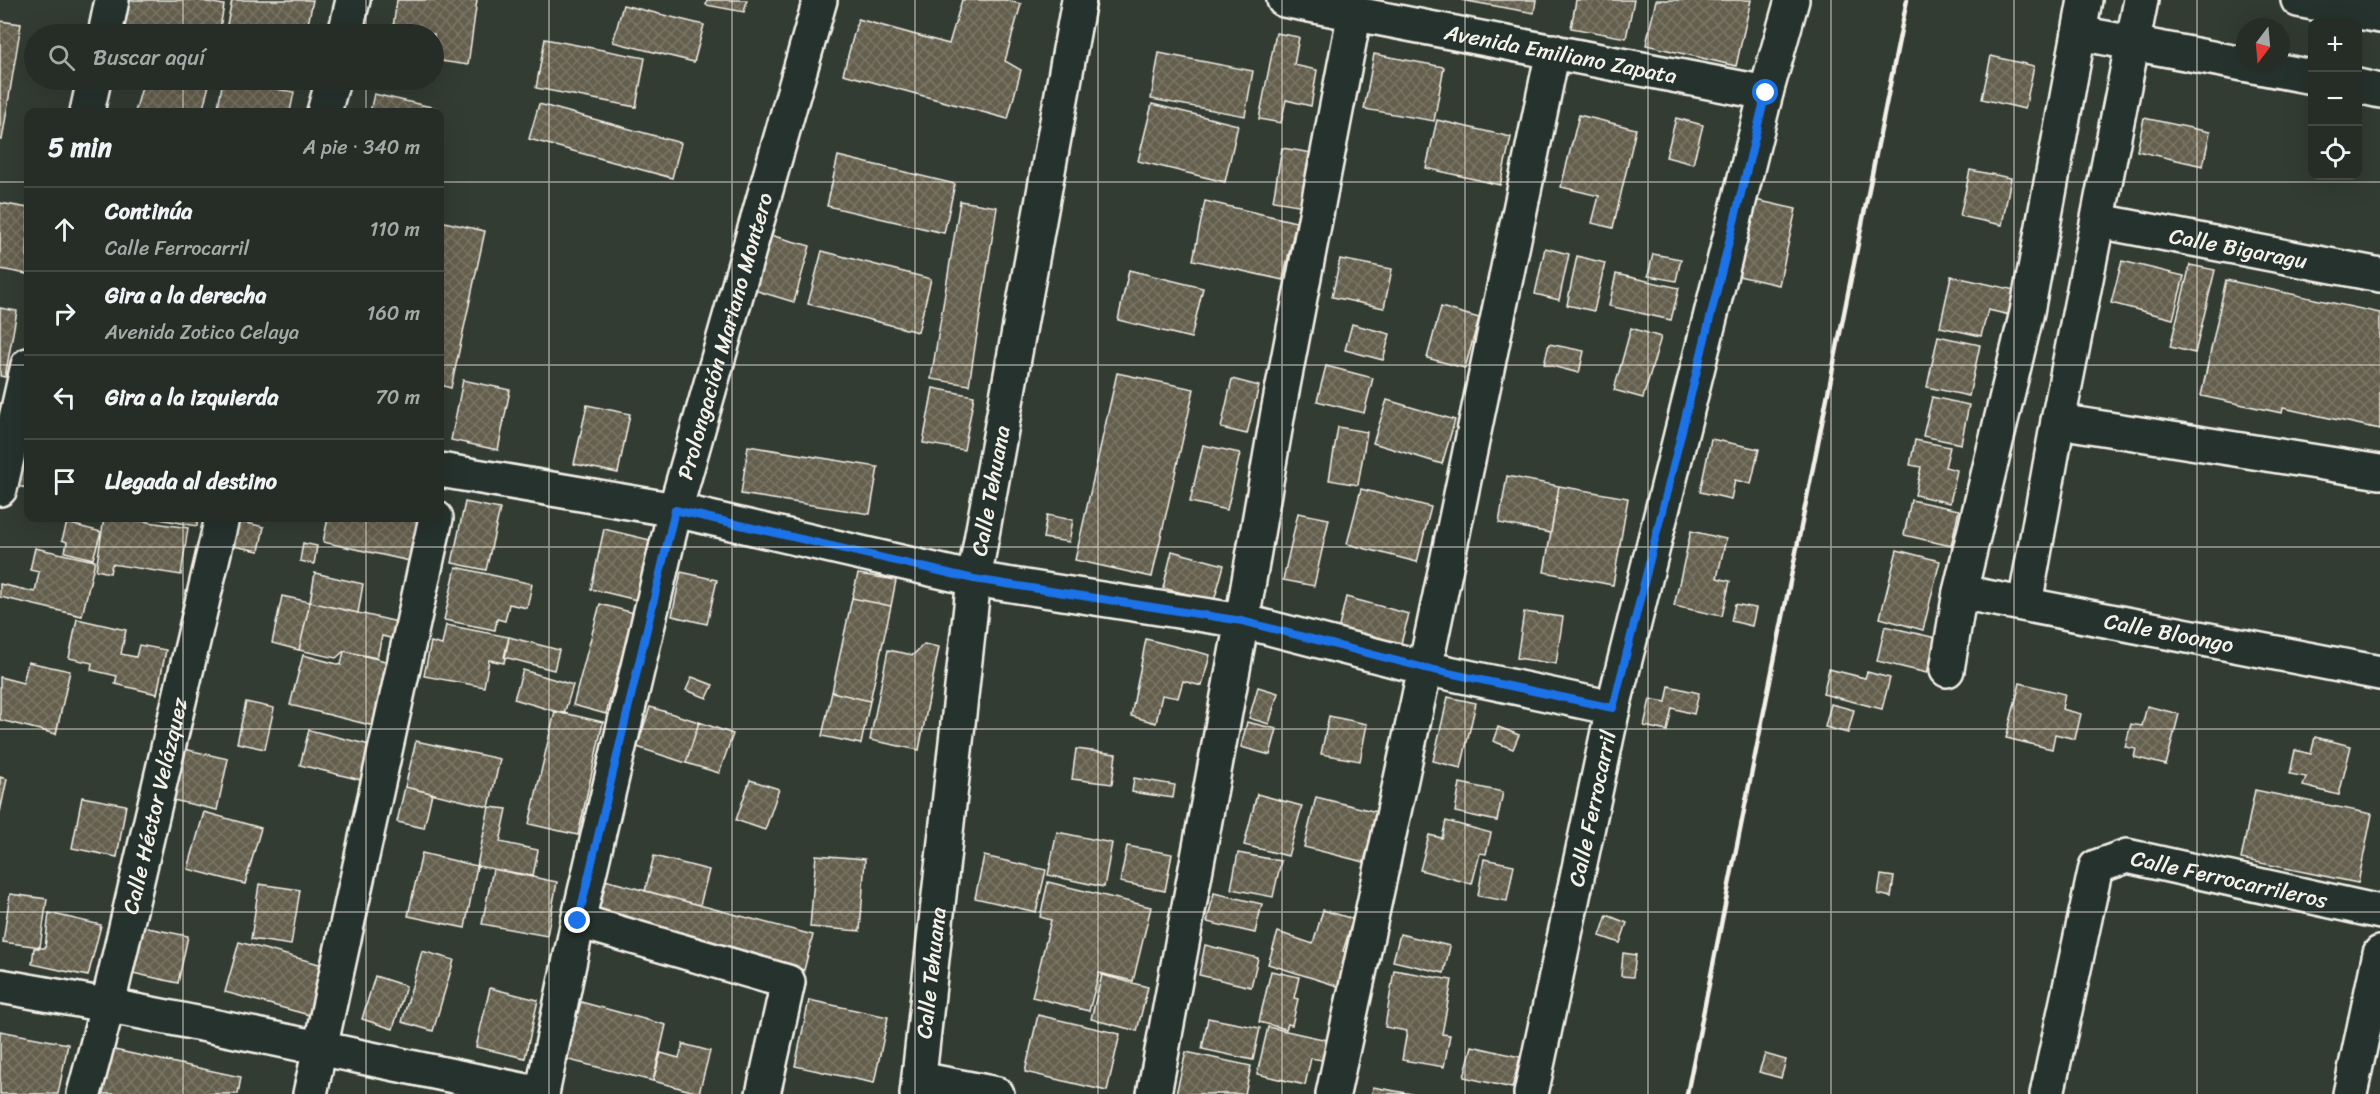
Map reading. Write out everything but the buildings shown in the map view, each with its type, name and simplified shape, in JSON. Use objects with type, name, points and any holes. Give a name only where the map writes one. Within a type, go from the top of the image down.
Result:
[{"type":"street","points":[[107,24],[112,0]]},
{"type":"street","points":[[347,24],[353,0]]},
{"type":"street","name":"Prolongación Mariano Montero","points":[[542,1094],[578,921],[675,510],[820,0]]},
{"type":"street","name":"Calle Tehuana","points":[[918,1087],[974,579],[1079,0]]},
{"type":"street","name":"Avenida Emiliano Zapata","points":[[1284,0],[1766,93]]},
{"type":"street","name":"Calle Ferrocarril","points":[[1531,1094],[1613,708],[1766,93],[1792,0]]},
{"type":"street","points":[[1947,670],[1960,592],[2027,312],[2085,0]]},
{"type":"street","points":[[2025,604],[2058,421],[2141,0]]},
{"type":"street","points":[[2298,0],[2380,16]]},
{"type":"street","points":[[1154,1094],[1242,621],[1278,412],[1355,12]]},
{"type":"street","points":[[2079,33],[2308,77]]},
{"type":"street","points":[[1333,1094],[1425,668],[1553,51]]},
{"type":"street","points":[[2362,87],[2380,90]]},
{"type":"street","points":[[88,108],[92,90]]},
{"type":"street","points":[[325,108],[330,90]]},
{"type":"street","name":"Calle Bigaragu","points":[[2099,221],[2380,275]]},
{"type":"street","points":[[0,489],[16,397],[24,376]]},
{"type":"street","points":[[2058,421],[2380,472]]},
{"type":"street","points":[[444,481],[675,510],[974,579],[1242,621],[1425,668],[1613,708]]},
{"type":"street","name":"Calle Héctor Velázquez","points":[[84,1094],[108,1004],[221,522]]},
{"type":"street","points":[[310,1094],[435,522]]},
{"type":"street","name":"Calle Bloongo","points":[[1960,592],[2380,673]]},
{"type":"street","name":"Calle Ferrocarrileros","points":[[2047,1094],[2096,867],[2127,856],[2380,912]]},
{"type":"street","points":[[578,921],[788,982],[764,1094]]},
{"type":"street","points":[[2350,1094],[2380,953]]},
{"type":"street","points":[[0,986],[108,1004],[542,1094]]},
{"type":"street","points":[[918,1087],[997,1094]]},
{"type":"railway","points":[[1687,1094],[1907,0]]},
{"type":"route","points":[[578,921],[675,510],[974,579],[1242,621],[1425,668],[1613,708],[1766,93]]}]
